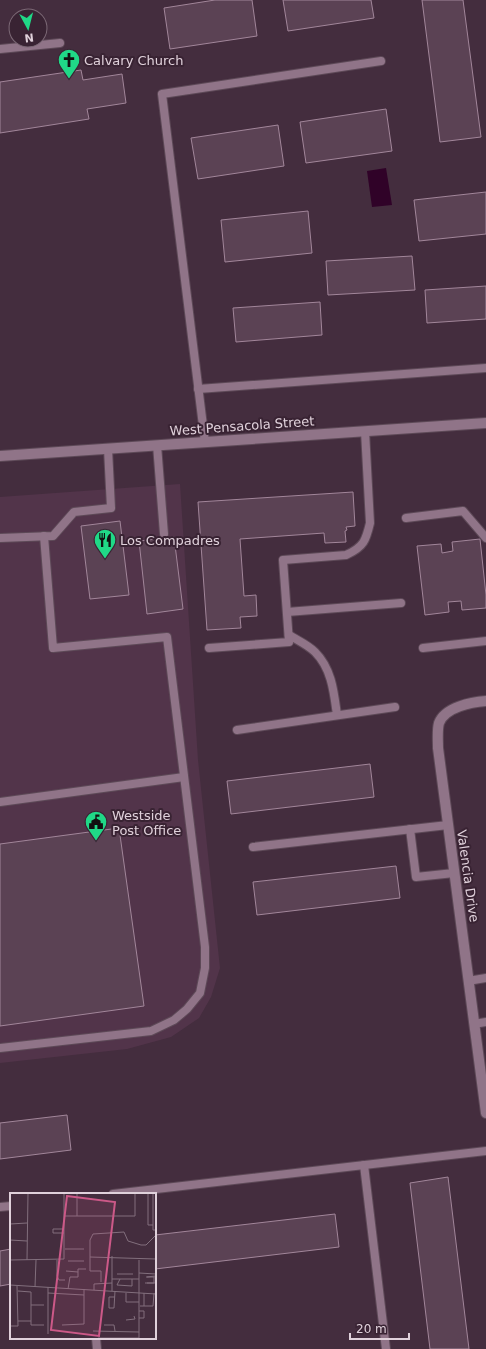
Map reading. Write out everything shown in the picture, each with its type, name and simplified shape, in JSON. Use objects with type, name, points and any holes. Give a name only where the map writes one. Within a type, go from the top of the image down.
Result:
[{"type":"main road","name":"West Pensacola Street","points":[[0,456],[486,423]]},
{"type":"main road","name":"Valencia Drive","points":[[486,701],[457,707],[445,714],[439,723],[438,748],[486,1113]]},
{"type":"lane","points":[[0,49],[60,43]]},
{"type":"lane","points":[[204,442],[162,94],[381,61]]},
{"type":"lane","points":[[198,389],[486,368]]},
{"type":"lane","points":[[209,648],[289,642],[283,560],[346,555],[355,551],[362,545],[367,537],[370,523],[365,431]]},
{"type":"lane","points":[[157,445],[164,534]]},
{"type":"lane","points":[[0,538],[53,536],[74,512],[111,508],[108,449]]},
{"type":"lane","points":[[406,518],[463,511],[486,538]]},
{"type":"lane","points":[[0,1048],[151,1031],[174,1020],[187,1009],[200,993],[205,968],[205,946],[167,637],[53,648],[44,536]]},
{"type":"lane","points":[[287,612],[401,603]]},
{"type":"lane","points":[[289,635],[314,652],[326,668],[332,682],[337,715]]},
{"type":"lane","points":[[423,648],[486,641]]},
{"type":"lane","points":[[237,730],[395,707]]},
{"type":"lane","points":[[0,802],[184,777]]},
{"type":"lane","points":[[253,848],[448,825]]},
{"type":"lane","points":[[410,829],[416,877],[454,873]]},
{"type":"lane","points":[[468,981],[486,978]]},
{"type":"lane","points":[[474,1024],[486,1022]]},
{"type":"lane","points":[[122,1193],[486,1151]]},
{"type":"lane","points":[[364,1165],[386,1349]]},
{"type":"lane","points":[[0,1207],[10,1206]]},
{"type":"lane","points":[[96,1339],[97,1349]]},
{"type":"shaded area","points":[[386,168],[392,205],[372,207],[367,171]]},
{"type":"shaded area","points":[[180,484],[198,760],[220,968],[211,997],[199,1018],[171,1037],[127,1049],[0,1063],[0,497]]},
{"type":"building","points":[[215,0],[252,0],[257,36],[170,49],[164,8]]},
{"type":"building","points":[[283,0],[371,0],[374,18],[288,31]]},
{"type":"building","points":[[422,0],[463,0],[481,137],[440,142]]},
{"type":"building","points":[[81,70],[83,80],[122,74],[126,103],[87,109],[89,119],[0,133],[0,82]]},
{"type":"building","points":[[386,109],[392,151],[306,163],[300,122]]},
{"type":"building","points":[[278,125],[284,166],[198,179],[191,138]]},
{"type":"building","points":[[486,192],[486,234],[419,241],[414,200]]},
{"type":"building","points":[[308,211],[312,253],[225,262],[221,220]]},
{"type":"building","points":[[412,256],[415,290],[328,295],[326,261]]},
{"type":"building","points":[[486,286],[486,319],[427,323],[425,290]]},
{"type":"building","points":[[320,302],[322,335],[236,342],[233,308]]},
{"type":"building","points":[[353,492],[355,526],[346,527],[346,542],[325,543],[324,533],[240,539],[244,596],[256,595],[257,616],[240,617],[241,628],[207,630],[198,502]]},
{"type":"building","name":"Los Compadres","points":[[120,521],[129,595],[90,599],[81,526]]},
{"type":"building","points":[[174,537],[183,609],[147,614],[139,541]]},
{"type":"building","points":[[480,539],[486,608],[462,610],[461,601],[448,602],[449,612],[425,615],[417,546],[441,544],[442,553],[453,551],[452,542]]},
{"type":"building","points":[[370,764],[374,797],[231,814],[227,781]]},
{"type":"building","points":[[119,828],[144,1006],[0,1026],[0,844]]},
{"type":"building","points":[[396,866],[400,898],[257,915],[253,882]]},
{"type":"building","points":[[67,1115],[71,1150],[0,1159],[0,1123]]},
{"type":"building","points":[[448,1177],[469,1349],[430,1349],[410,1183]]},
{"type":"building","points":[[335,1214],[339,1247],[156,1269],[156,1235]]},
{"type":"building","points":[[10,1249],[10,1284],[0,1286],[0,1251]]},
{"type":"place","name":"Calvary Church","points":[[69,80]]},
{"type":"place","name":"Los Compadres","points":[[105,560]]},
{"type":"place","name":"Westside Post Office","points":[[96,842]]}]
